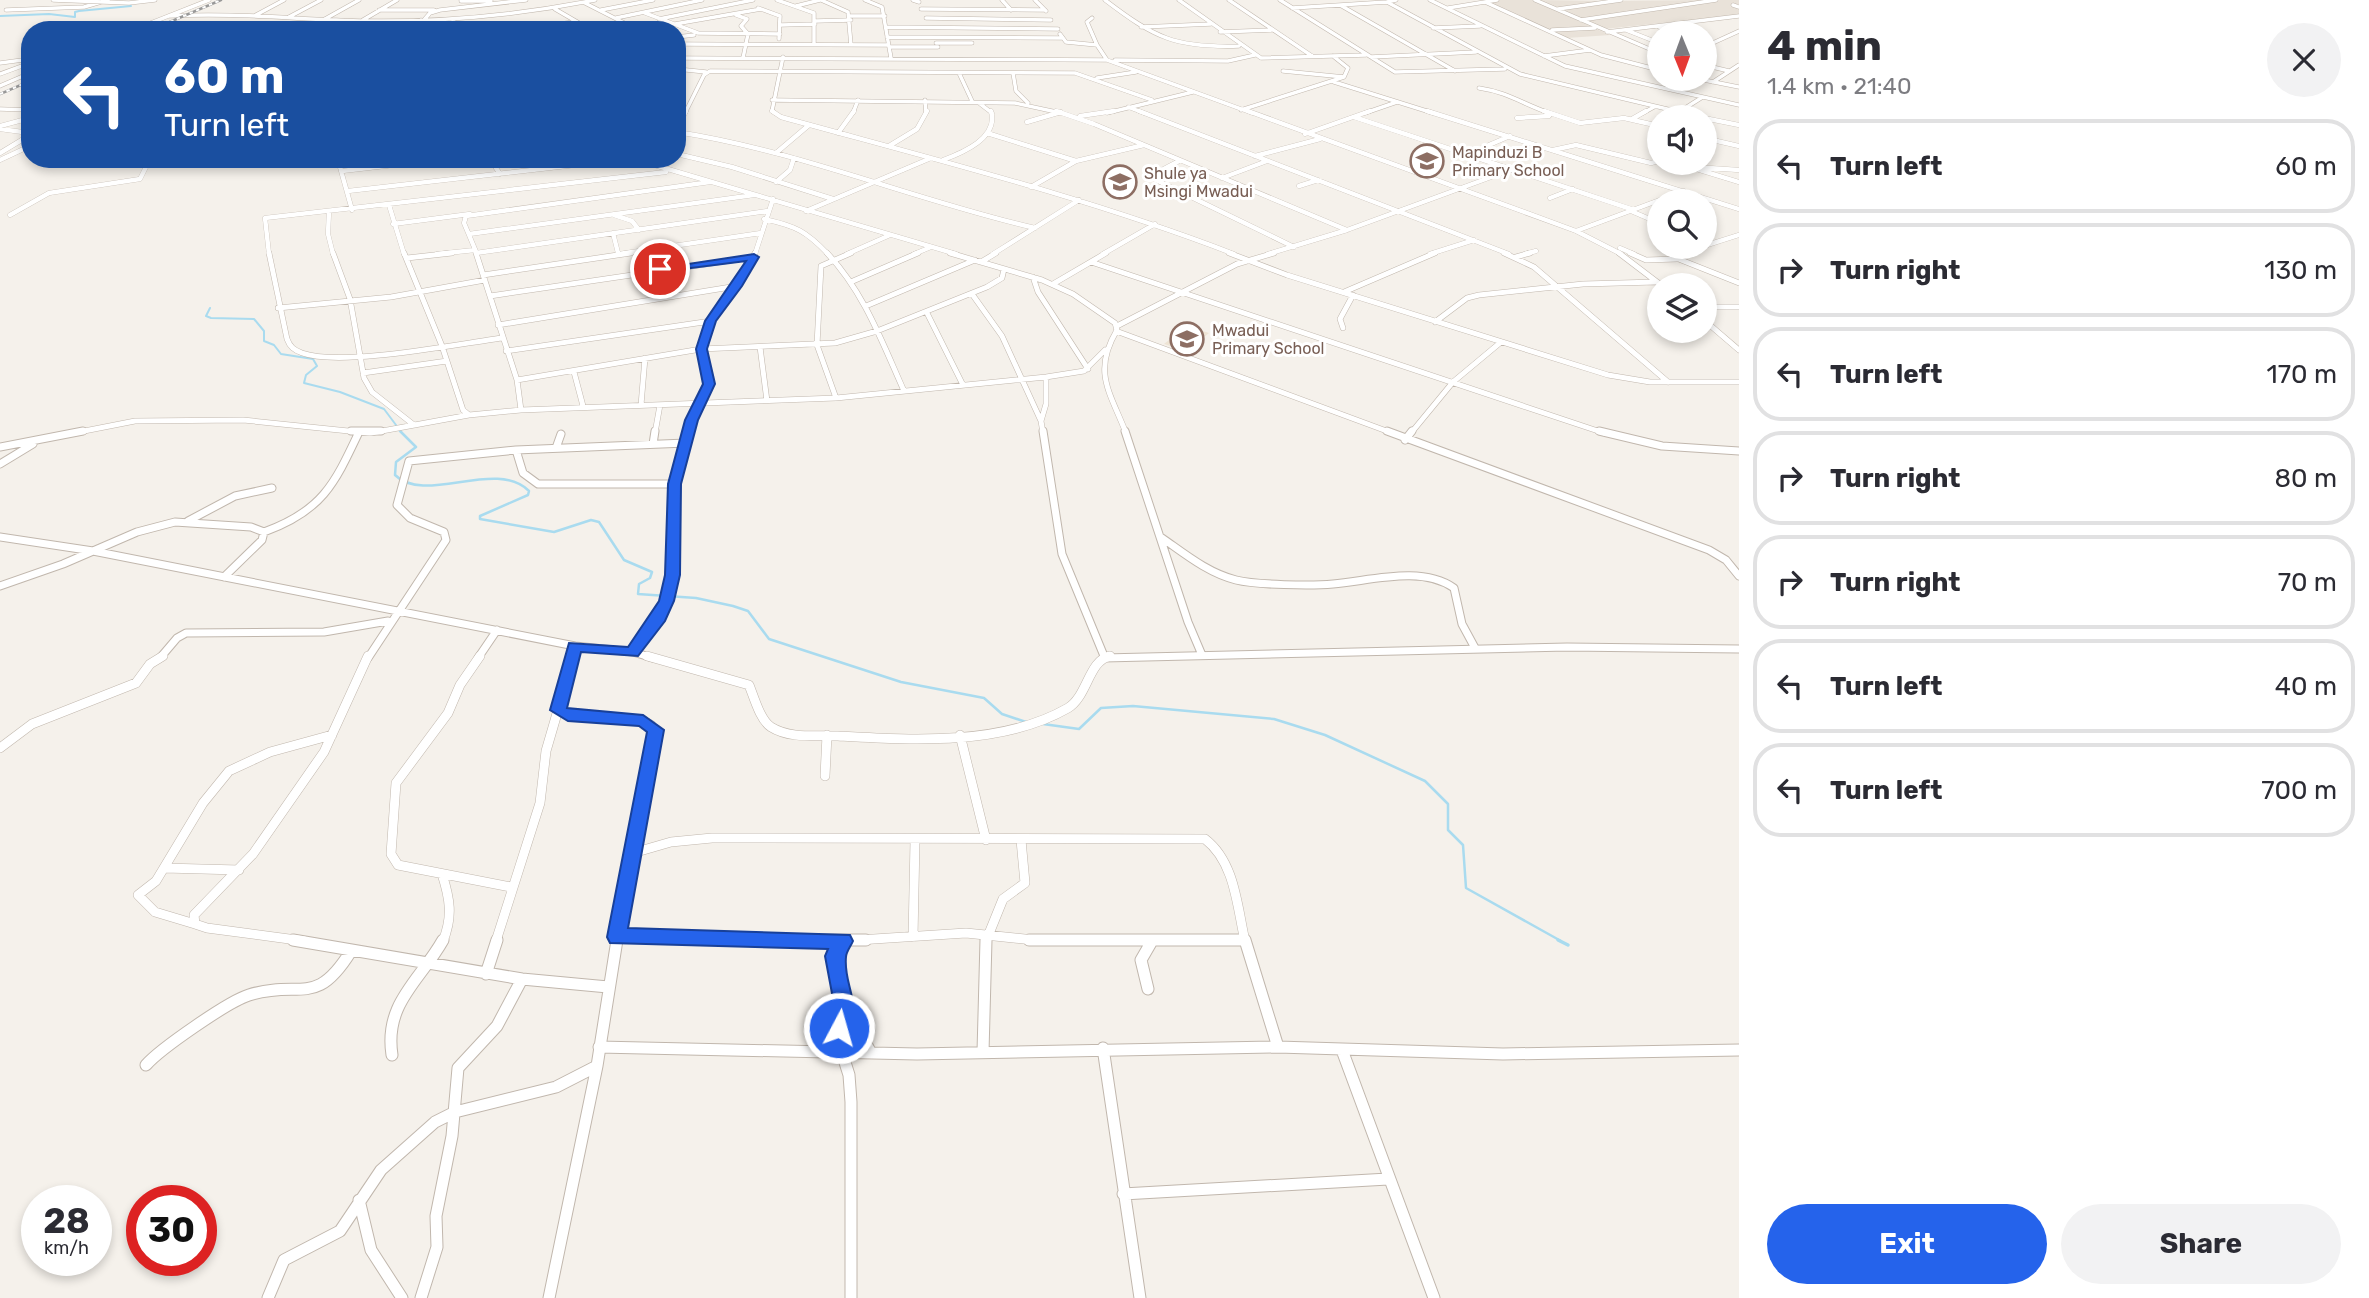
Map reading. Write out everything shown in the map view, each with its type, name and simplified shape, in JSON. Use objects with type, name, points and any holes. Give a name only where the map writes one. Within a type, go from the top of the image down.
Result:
[{"type":"street","points":[[53,0],[155,0]]},
{"type":"street","points":[[156,21],[209,0]]},
{"type":"street","points":[[256,15],[284,0]]},
{"type":"street","points":[[289,17],[321,0]]},
{"type":"street","points":[[325,19],[359,0]]},
{"type":"street","points":[[360,21],[397,0]]},
{"type":"street","points":[[379,10],[455,9],[526,0]]},
{"type":"street","points":[[455,9],[462,1],[526,0]]},
{"type":"street","points":[[568,0],[577,3]]},
{"type":"street","points":[[169,16],[256,15],[360,21],[453,20],[555,9],[595,0]]},
{"type":"street","points":[[601,10],[653,0]]},
{"type":"street","points":[[616,18],[699,0]]},
{"type":"street","points":[[659,19],[753,0]]},
{"type":"street","points":[[777,0],[814,13],[814,44]]},
{"type":"street","points":[[796,6],[820,0],[846,9],[850,18],[851,45]]},
{"type":"street","points":[[865,0],[882,7],[891,58]]},
{"type":"street","points":[[913,0],[919,1],[937,45],[939,58]]},
{"type":"street","points":[[1002,0],[1011,10]]},
{"type":"street","points":[[1035,0],[1045,10],[1064,40]]},
{"type":"street","points":[[1105,0],[1141,27],[1187,48],[1240,46]]},
{"type":"street","points":[[1179,0],[1240,46],[1264,59],[1476,52]]},
{"type":"street","points":[[1229,0],[1312,56]]},
{"type":"street","points":[[1280,0],[1368,56],[1400,73],[1508,69]]},
{"type":"street","points":[[1292,8],[1396,0]]},
{"type":"street","points":[[1430,0],[1543,56],[1576,69],[1739,105]]},
{"type":"street","points":[[1448,8],[1497,0]]},
{"type":"street","points":[[1535,0],[1647,48]]},
{"type":"street","points":[[1556,9],[1621,0]]},
{"type":"street","points":[[1581,20],[1716,0]]},
{"type":"street","points":[[6,10],[84,7],[106,1]]},
{"type":"street","points":[[583,2],[621,21]]},
{"type":"street","points":[[742,2],[779,15],[779,44]]},
{"type":"street","points":[[1387,2],[1508,69],[1543,81],[1647,105]]},
{"type":"street","points":[[1485,2],[1590,50],[1647,67]]},
{"type":"street","points":[[1340,5],[1455,71]]},
{"type":"street","points":[[555,9],[573,21]]},
{"type":"street","points":[[686,24],[761,9]]},
{"type":"street","points":[[921,9],[1045,10]]},
{"type":"street","points":[[423,20],[440,10]]},
{"type":"street","points":[[645,13],[663,21]]},
{"type":"street","points":[[734,15],[747,19],[741,26],[748,34],[743,58]]},
{"type":"street","points":[[781,25],[885,16]]},
{"type":"street","points":[[1696,21],[1739,16]]},
{"type":"street","points":[[926,18],[1051,20]]},
{"type":"street","points":[[1092,18],[1087,22],[1107,60],[1305,134],[1578,230],[1647,259]]},
{"type":"street","points":[[1141,27],[1211,24]]},
{"type":"street","points":[[1432,28],[1483,26]]},
{"type":"street","points":[[886,27],[1058,29]]},
{"type":"street","points":[[1607,32],[1647,27]]},
{"type":"street","points":[[1549,30],[1598,28]]},
{"type":"street","points":[[686,29],[704,34]]},
{"type":"street","points":[[1220,32],[1272,30]]},
{"type":"street","points":[[1625,30],[1647,38]]},
{"type":"street","points":[[1718,40],[1739,32]]},
{"type":"street","points":[[686,36],[780,34]]},
{"type":"street","points":[[887,37],[1064,40],[1097,45]]},
{"type":"street","points":[[686,44],[888,46],[1064,40]]},
{"type":"street","points":[[1630,42],[1647,40]]},
{"type":"street","points":[[1543,56],[1590,50]]},
{"type":"street","points":[[686,58],[1228,61],[1255,55]]},
{"type":"street","points":[[1333,56],[1347,74]]},
{"type":"street","points":[[783,58],[772,100],[772,111],[775,115],[1079,200],[1155,224],[1249,261],[1608,375],[1669,383],[1739,382]]},
{"type":"street","points":[[931,58],[933,72]]},
{"type":"street","points":[[1053,59],[1060,73]]},
{"type":"street","points":[[0,63],[21,62]]},
{"type":"street","points":[[0,74],[21,65]]},
{"type":"street","points":[[1717,79],[1739,65]]},
{"type":"street","points":[[1717,68],[1729,71]]},
{"type":"street","points":[[686,70],[1060,73],[1095,78],[1152,100]]},
{"type":"street","points":[[1283,71],[1347,74]]},
{"type":"street","points":[[686,113],[706,72]]},
{"type":"street","points":[[1095,78],[1139,72]]},
{"type":"street","points":[[942,160],[977,145],[994,118],[992,113],[974,101],[959,73]]},
{"type":"street","points":[[1013,73],[1016,91],[1030,104]]},
{"type":"street","points":[[1241,110],[1334,82],[1347,74]]},
{"type":"street","points":[[1,85],[21,77]]},
{"type":"street","points":[[1334,82],[1678,189]]},
{"type":"street","points":[[1717,83],[1739,87]]},
{"type":"street","points":[[1479,88],[1507,93],[1553,116],[1586,124],[1618,118],[1647,123]]},
{"type":"street","points":[[1072,116],[1093,116],[1193,92]]},
{"type":"street","points":[[1690,105],[1701,98]]},
{"type":"street","points":[[772,100],[925,100],[1030,104],[1072,116],[1347,230]]},
{"type":"street","points":[[838,133],[856,109],[858,100]]},
{"type":"street","points":[[889,146],[921,127],[926,113],[925,100]]},
{"type":"street","points":[[1305,134],[1397,102]]},
{"type":"street","points":[[1128,107],[1516,257],[1534,267],[1669,383]]},
{"type":"street","points":[[0,109],[21,110]]},
{"type":"street","points":[[1632,119],[1647,111]]},
{"type":"street","points":[[1027,122],[1061,112]]},
{"type":"street","points":[[1517,118],[1553,116]]},
{"type":"street","points":[[1354,117],[1573,189],[1647,218]]},
{"type":"street","points":[[0,127],[21,121]]},
{"type":"street","points":[[1717,121],[1739,125]]},
{"type":"street","points":[[776,152],[809,125]]},
{"type":"street","points":[[0,127],[21,132]]},
{"type":"street","points":[[686,133],[776,152],[936,203],[1035,228]]},
{"type":"street","points":[[987,133],[1076,162]]},
{"type":"street","points":[[1468,154],[1510,136]]},
{"type":"street","points":[[1253,156],[1320,139]]},
{"type":"street","points":[[0,153],[21,140]]},
{"type":"street","points":[[1717,141],[1739,146]]},
{"type":"street","points":[[1031,187],[1076,162],[1144,145]]},
{"type":"street","points":[[1553,150],[1576,145],[1647,163]]},
{"type":"street","points":[[0,160],[21,150]]},
{"type":"street","points":[[686,157],[833,199]]},
{"type":"street","points":[[776,182],[790,170],[794,158]]},
{"type":"street","points":[[806,211],[931,158]]},
{"type":"street","points":[[1179,161],[1158,172],[1156,180],[1294,247]]},
{"type":"street","points":[[1222,178],[1267,161]]},
{"type":"street","points":[[1717,167],[1739,170]]},
{"type":"street","points":[[10,215],[50,193],[140,179],[145,174],[145,168]]},
{"type":"street","points":[[342,171],[368,168]]},
{"type":"street","points":[[496,168],[500,174]]},
{"type":"street","points":[[348,191],[549,168]]},
{"type":"street","points":[[662,168],[1053,284],[1084,301],[1117,329],[1405,440],[1709,550],[1735,566],[1739,576]]},
{"type":"street","points":[[0,447],[141,420],[243,420],[359,432],[468,415],[521,410],[836,398],[1022,379],[1088,369],[1105,350],[1117,329],[1181,292],[1249,261],[1464,190],[1513,169]]},
{"type":"street","points":[[342,171],[340,177],[348,191],[352,210]]},
{"type":"street","points":[[502,338],[329,359],[293,351],[278,308],[265,218],[672,171]]},
{"type":"street","points":[[1715,175],[1739,182]]},
{"type":"street","points":[[1299,186],[1318,180]]},
{"type":"street","points":[[393,223],[605,199],[710,182]]},
{"type":"street","points":[[1550,198],[1573,189]]},
{"type":"street","points":[[508,191],[513,208]]},
{"type":"street","points":[[469,234],[754,194]]},
{"type":"street","points":[[633,652],[659,617],[669,595],[674,484],[698,403],[709,384],[701,349],[711,321],[754,257],[764,219],[773,199]]},
{"type":"street","points":[[866,306],[978,261],[1079,200]]},
{"type":"street","points":[[1717,202],[1739,209]]},
{"type":"street","points":[[388,205],[418,292],[442,345],[461,406],[468,415]]},
{"type":"street","points":[[1578,230],[1647,205]]},
{"type":"street","points":[[329,211],[326,228],[351,301],[363,373],[374,395],[415,425]]},
{"type":"street","points":[[407,258],[639,230],[768,211]]},
{"type":"street","points":[[608,213],[632,221],[639,230]]},
{"type":"street","points":[[471,214],[463,220],[476,251],[517,380],[521,410]]},
{"type":"street","points":[[764,219],[804,231],[820,243],[853,281],[904,391]]},
{"type":"street","points":[[1053,284],[1155,224]]},
{"type":"street","points":[[1578,230],[1615,250],[1647,275]]},
{"type":"street","points":[[613,233],[618,253]]},
{"type":"street","points":[[278,308],[418,292],[618,253],[761,233]]},
{"type":"street","points":[[1717,240],[1739,234]]},
{"type":"street","points":[[836,398],[817,345],[821,266],[890,235]]},
{"type":"street","points":[[1344,292],[1428,255],[1474,240]]},
{"type":"street","points":[[853,281],[931,247]]},
{"type":"street","points":[[1516,257],[1536,251]]},
{"type":"street","points":[[491,296],[754,257]]},
{"type":"street","points":[[1648,259],[1677,259],[1739,283]]},
{"type":"street","points":[[1091,262],[1631,440],[1662,446],[1739,451]]},
{"type":"street","points":[[517,380],[701,349],[817,345],[877,331],[927,313],[1000,281],[1004,269]]},
{"type":"street","points":[[1033,277],[1038,292],[1088,369]]},
{"type":"street","points":[[1435,321],[1472,296],[1558,288],[1647,284]]},
{"type":"street","points":[[498,325],[737,286]]},
{"type":"street","points":[[972,294],[1002,336],[1041,421],[1062,554],[1104,656]]},
{"type":"street","points":[[1343,328],[1339,319],[1353,295]]},
{"type":"street","points":[[1717,307],[1739,307]]},
{"type":"street","points":[[927,313],[963,385]]},
{"type":"street","points":[[506,351],[711,321]]},
{"type":"street","points":[[1717,331],[1739,350]]},
{"type":"street","points":[[1405,440],[1454,382],[1501,342]]},
{"type":"street","points":[[760,347],[767,401]]},
{"type":"street","points":[[1105,350],[1103,373],[1162,538],[1188,622],[1202,655]]},
{"type":"street","points":[[641,405],[646,381],[645,358]]},
{"type":"street","points":[[363,373],[447,361]]},
{"type":"street","points":[[574,372],[583,406]]},
{"type":"street","points":[[1041,421],[1046,404],[1046,376]]},
{"type":"street","points":[[653,444],[660,405]]},
{"type":"street","points":[[0,586],[147,529],[188,521],[255,527],[264,531],[298,521],[317,506],[339,475],[359,432]]},
{"type":"street","points":[[556,448],[561,434]]},
{"type":"street","points":[[0,464],[38,441]]},
{"type":"street","points":[[195,924],[197,909],[239,870],[262,842],[332,735],[360,671],[388,621],[447,536],[442,530],[410,518],[397,505],[408,462],[421,458],[516,450],[686,443]]},
{"type":"street","points":[[516,450],[523,473],[540,484],[674,484]]},
{"type":"street","points":[[188,521],[236,496],[272,488]]},
{"type":"street","points":[[224,577],[262,540],[264,531]]},
{"type":"street","points":[[0,537],[93,551],[575,646],[633,652],[748,685],[760,714],[774,731],[827,735],[1004,733],[1038,723],[1066,709],[1084,692],[1104,656]]},
{"type":"street","points":[[1162,538],[1209,570],[1238,581],[1332,584],[1388,575],[1444,581],[1454,588],[1461,624],[1475,649]]},
{"type":"street","points":[[0,748],[32,724],[131,686],[139,680],[150,664],[164,655],[177,638],[186,633],[324,632],[388,621]]},
{"type":"street","points":[[498,630],[460,685],[448,713],[396,783],[393,861],[442,874],[511,887]]},
{"type":"street","points":[[485,974],[540,803],[547,751],[575,646]]},
{"type":"street","points":[[1104,656],[1475,649],[1739,649]]},
{"type":"street","points":[[549,1298],[597,1066],[608,987],[656,730],[643,721],[568,715],[558,710]]},
{"type":"street","points":[[332,735],[270,752],[229,771],[203,803],[164,868],[138,897],[146,907],[173,920],[207,928],[297,940],[485,974],[608,987]]},
{"type":"street","points":[[825,776],[827,735]]},
{"type":"street","points":[[960,735],[986,840]]},
{"type":"street","points":[[633,853],[671,842],[701,839],[1205,839],[1218,849],[1229,871],[1245,940],[1278,1047]]},
{"type":"street","points":[[983,1052],[986,935],[1003,899],[1025,883],[1021,840]]},
{"type":"street","points":[[913,937],[915,841]]},
{"type":"street","points":[[164,868],[239,870]]},
{"type":"street","points":[[392,1055],[390,1024],[402,1000],[430,964],[451,908],[450,893],[442,874]]},
{"type":"street","points":[[617,937],[843,941],[986,935],[1034,940],[1245,940]]},
{"type":"street","points":[[843,941],[835,956],[844,1004],[871,1053]]},
{"type":"street","points":[[1148,989],[1142,960],[1152,941]]},
{"type":"street","points":[[146,1065],[166,1044],[197,1028],[241,999],[258,993],[306,992],[324,984],[340,971],[351,951]]},
{"type":"street","points":[[421,1298],[438,1247],[436,1216],[455,1112],[455,1083],[460,1064],[497,1026],[522,979]]},
{"type":"street","points":[[844,1004],[837,1037],[849,1075],[851,1102],[851,1298]]},
{"type":"street","points":[[600,1047],[841,1053],[1278,1047],[1503,1055],[1739,1050]]},
{"type":"street","points":[[1103,1048],[1140,1298]]},
{"type":"street","points":[[1342,1050],[1408,1239],[1434,1298]]},
{"type":"street","points":[[268,1298],[284,1260],[335,1235],[375,1176],[435,1122],[455,1112],[547,1090],[597,1066]]},
{"type":"street","points":[[1123,1194],[1388,1179]]},
{"type":"street","points":[[359,1200],[371,1250],[380,1268],[399,1289],[402,1298]]},
{"type":"shaded area","points":[[1532,0],[1610,35],[1567,38],[1485,2]]},
{"type":"shaded area","points":[[1537,0],[1609,1],[1705,0],[1579,19]]},
{"type":"shaded area","points":[[1720,0],[1739,0],[1739,4],[1730,6],[1739,9],[1739,15],[1681,21],[1647,21],[1647,25],[1604,29],[1584,20]]},
{"type":"shaded area","name":"Mwadui Primary School","points":[[1187,326],[1209,333],[1186,351],[1164,344]]},
{"type":"waterway","points":[[0,16],[49,14],[75,17],[75,12],[79,11],[131,6]]},
{"type":"waterway","points":[[210,308],[206,316],[211,318],[254,319],[264,331],[264,341],[274,345],[281,354],[313,359],[317,366],[306,375],[304,383],[340,392],[384,409],[402,433]]},
{"type":"waterway","points":[[402,433],[416,447],[396,462],[395,475],[408,483],[424,486],[498,479],[515,482],[529,491],[528,495],[480,516],[480,519],[554,532],[591,520],[599,522],[624,560],[652,572],[650,578],[639,584],[638,594],[696,598],[733,606],[748,611],[769,639],[901,682],[984,698],[1002,714],[1026,722]]},
{"type":"waterway","points":[[1043,724],[1079,729],[1101,708],[1133,706],[1274,719],[1325,735],[1425,781],[1448,804],[1448,830],[1463,845],[1466,888],[1561,941]]},
{"type":"waterway","points":[[1558,940],[1568,945]]},
{"type":"railway","points":[[172,21],[221,0]]},
{"type":"railway","points":[[0,94],[21,85]]},
{"type":"place","name":"Mapinduzi B Primary School","points":[[1427,161]]},
{"type":"place","name":"Shule ya Msingi Mwadui","points":[[1120,182]]},
{"type":"place","name":"Mwadui Primary School","points":[[1187,339]]},
{"type":"route","points":[[660,269],[754,257],[711,321],[701,349],[709,384],[691,420],[674,484],[672,575],[667,601],[659,617],[633,652],[575,646],[562,686],[558,710],[568,715],[643,721],[656,730],[653,754],[641,798],[617,937],[843,941],[835,956],[844,1004],[839,1028]]}]
